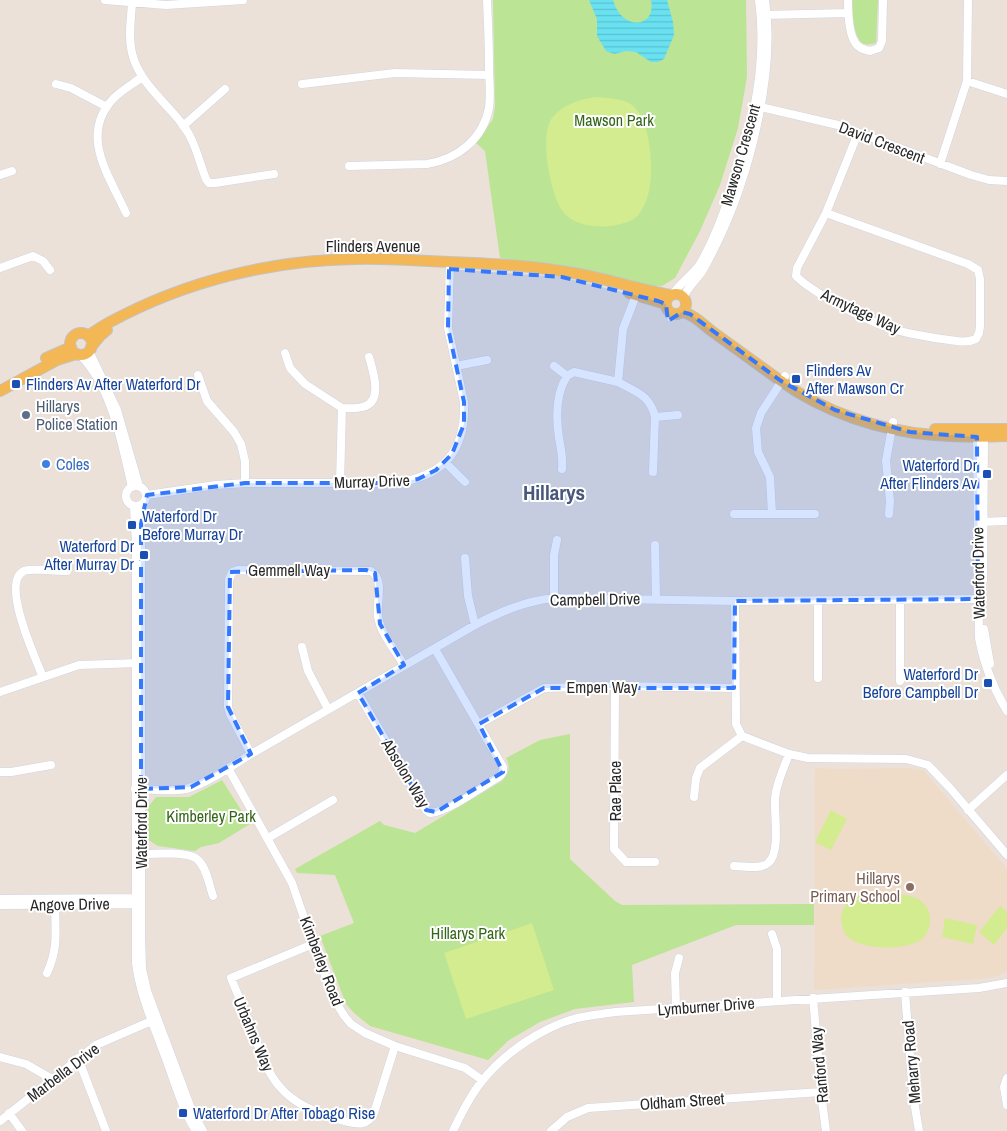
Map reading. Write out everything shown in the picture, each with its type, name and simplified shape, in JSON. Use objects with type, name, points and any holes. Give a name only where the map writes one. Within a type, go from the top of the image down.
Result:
[{"type":"main road","name":"Flinders Avenue","points":[[81,351],[71,341],[76,334],[88,336],[108,323],[170,294],[221,277],[297,263],[357,259],[449,266]]},
{"type":"main road","name":"Flinders Avenue","points":[[0,391],[57,360],[81,351],[104,332],[145,311],[186,295],[238,280],[276,272],[333,266],[386,265],[540,268],[577,274],[637,292],[669,298]]},
{"type":"main road","points":[[683,305],[672,313],[668,310],[669,298],[679,294],[683,305],[783,379],[848,409],[893,426],[1007,436]]},
{"type":"main road","points":[[81,351],[91,340],[88,336]]},
{"type":"main road","name":"Flinders Avenue","points":[[0,385],[43,360],[81,351]]},
{"type":"main road","points":[[980,433],[1007,429]]},
{"type":"street","points":[[105,0],[166,5],[243,0]]},
{"type":"street","points":[[349,166],[427,164],[459,153],[474,139],[486,119],[490,94],[487,0]]},
{"type":"street","name":"Mawson Crescent","points":[[759,0],[764,15]]},
{"type":"street","name":"Mawson Crescent","points":[[683,305],[725,227],[752,146],[758,107],[765,0]]},
{"type":"street","points":[[848,0],[848,13],[852,33],[857,45],[870,51],[879,48],[882,41],[882,0]]},
{"type":"street","points":[[940,164],[967,81],[968,0]]},
{"type":"street","points":[[132,3],[131,45],[135,63],[142,77],[184,126],[194,145],[209,183],[274,174]]},
{"type":"street","points":[[764,15],[848,13]]},
{"type":"street","points":[[302,84],[395,73],[489,75]]},
{"type":"street","points":[[126,213],[102,164],[98,148],[100,122],[106,107],[119,93],[142,77]]},
{"type":"street","points":[[967,81],[1007,94]]},
{"type":"street","points":[[56,84],[71,88],[106,107]]},
{"type":"street","points":[[184,126],[226,89]]},
{"type":"street","name":"Mawson Crescent","points":[[669,298],[700,264],[720,223],[758,107]]},
{"type":"street","name":"David Crescent","points":[[758,107],[838,125],[940,164],[980,177],[1007,181]]},
{"type":"street","name":"Armytage Way","points":[[826,213],[968,264],[978,270],[980,279],[980,326],[976,339],[970,342],[961,342],[914,335],[888,327],[844,307],[796,276],[797,268],[826,213],[858,133]]},
{"type":"street","points":[[0,175],[12,172]]},
{"type":"street","points":[[0,268],[33,256],[43,261],[50,270]]},
{"type":"street","name":"Murray Drive","points":[[147,495],[245,482],[408,482],[428,474],[446,463],[460,439],[464,424],[464,402],[448,328],[449,266]]},
{"type":"street","points":[[618,382],[623,329],[637,292]]},
{"type":"street","points":[[81,351],[118,410],[136,486]]},
{"type":"street","points":[[285,353],[290,368],[306,384],[342,408],[363,407],[371,402],[374,397],[375,378],[369,357]]},
{"type":"street","points":[[456,366],[487,360]]},
{"type":"street","points":[[554,366],[567,376]]},
{"type":"street","points":[[567,376],[578,373],[618,382],[646,397],[653,408],[655,417],[653,472]]},
{"type":"street","points":[[198,375],[207,401],[234,432],[241,444],[244,452],[245,482]]},
{"type":"street","points":[[562,469],[563,459],[557,416],[561,390],[567,376]]},
{"type":"street","points":[[772,514],[770,478],[758,452],[756,428],[761,413],[783,379]]},
{"type":"street","points":[[340,483],[342,408]]},
{"type":"street","points":[[655,417],[678,415]]},
{"type":"street","points":[[889,514],[890,500],[886,461],[893,426]]},
{"type":"street","name":"Waterford Drive","points":[[980,433],[981,599],[979,638],[984,660],[994,687],[1007,710]]},
{"type":"street","points":[[446,463],[465,482]]},
{"type":"street","points":[[136,486],[144,490],[147,495],[143,504],[134,506],[126,498],[127,492],[136,486]]},
{"type":"street","name":"Waterford Drive","points":[[143,504],[140,524],[138,901],[135,952],[138,980],[190,1106],[203,1131]]},
{"type":"street","name":"Waterford Drive","points":[[134,506],[138,663]]},
{"type":"street","points":[[734,514],[815,514]]},
{"type":"street","points":[[980,522],[1007,521]]},
{"type":"street","points":[[554,598],[554,555],[557,540]]},
{"type":"street","points":[[655,545],[656,598]]},
{"type":"street","points":[[465,558],[468,596],[475,625]]},
{"type":"street","name":"Gemmell Way","points":[[251,754],[228,707],[229,580],[232,572],[238,570],[370,571],[378,579],[380,624],[404,665]]},
{"type":"street","points":[[43,677],[19,616],[16,600],[16,581],[19,575],[26,571],[67,571]]},
{"type":"street","name":"Campbell Drive","points":[[138,789],[186,788],[228,768],[475,625],[518,606],[554,598],[656,598],[734,601],[981,599]]},
{"type":"street","name":"Waterford Drive","points":[[981,599],[989,661],[1007,701]]},
{"type":"street","points":[[818,600],[818,678]]},
{"type":"street","points":[[900,600],[900,681]]},
{"type":"street","points":[[734,601],[736,724],[742,736],[789,754],[818,759],[906,759],[920,762],[934,770],[1007,855]]},
{"type":"street","points":[[302,646],[308,671],[328,709]]},
{"type":"street","name":"Absolon Way","points":[[358,693],[426,810],[430,813],[436,812],[449,806],[500,776],[504,772],[504,767],[435,649]]},
{"type":"street","points":[[0,692],[85,664],[138,663]]},
{"type":"street","name":"Empen Way","points":[[479,724],[544,688],[615,686],[734,688]]},
{"type":"street","name":"Rae Place","points":[[615,686],[614,849],[626,862],[655,862]]},
{"type":"street","points":[[694,797],[696,778],[700,768],[742,736]]},
{"type":"street","points":[[734,866],[765,866],[773,857],[776,794],[789,754]]},
{"type":"street","points":[[0,772],[51,765]]},
{"type":"street","name":"Kimberley Road","points":[[228,768],[292,883],[335,1000],[345,1017],[359,1030],[395,1046],[465,1068],[482,1080]]},
{"type":"street","points":[[968,810],[1007,775]]},
{"type":"street","points":[[268,838],[333,800]]},
{"type":"street","points":[[138,855],[184,854],[195,858],[203,868],[214,896]]},
{"type":"street","name":"Angove Drive","points":[[0,899],[55,902]]},
{"type":"street","name":"Angove Drive","points":[[0,905],[138,901]]},
{"type":"street","points":[[47,973],[56,949],[55,902]]},
{"type":"street","points":[[772,934],[777,949],[777,1001]]},
{"type":"street","name":"Urbahns Way","points":[[313,944],[231,978],[269,1071],[280,1087],[298,1103],[311,1109],[340,1120],[364,1124],[374,1114],[395,1046]]},
{"type":"street","points":[[676,1008],[675,973],[679,958]]},
{"type":"street","name":"Lymburner Drive","points":[[453,1131],[464,1108],[482,1080],[516,1049],[545,1031],[578,1018],[615,1012],[979,988],[1007,983]]},
{"type":"street","name":"Meharry Road","points":[[905,992],[913,1095],[919,1131]]},
{"type":"street","name":"Ranford Way","points":[[813,998],[826,1131]]},
{"type":"street","name":"Waterford Drive","points":[[155,1020],[184,1108],[196,1131]]},
{"type":"street","name":"Marbella Drive","points":[[0,1121],[78,1058],[106,1040],[155,1020]]},
{"type":"street","points":[[0,1057],[26,1064],[52,1079]]},
{"type":"street","points":[[78,1058],[106,1131]]},
{"type":"street","points":[[1007,1078],[1004,1087],[1007,1105]]},
{"type":"street","name":"Oldham Street","points":[[551,1131],[567,1117],[588,1108],[821,1092]]},
{"type":"street","points":[[9,1114],[22,1131]]},
{"type":"highlighted area","points":[[449,269],[562,277],[658,301],[666,304],[668,321],[682,312],[690,314],[781,381],[835,410],[910,432],[977,437],[978,599],[735,601],[734,688],[544,688],[479,724],[503,772],[436,812],[426,810],[358,693],[404,665],[380,624],[375,573],[366,570],[230,572],[228,707],[251,754],[191,787],[141,789],[141,524],[147,495],[245,483],[394,483],[418,479],[436,470],[452,454],[464,424],[464,402],[448,328]]},
{"type":"shaded area","name":"Hillarys Primary School","points":[[815,768],[907,768],[923,770],[1007,869],[1007,972],[991,978],[814,990]]},
{"type":"green space","name":"Mawson Park","points":[[493,0],[746,0],[747,77],[738,128],[720,185],[700,231],[675,278],[662,286],[646,286],[570,268],[500,258],[485,151],[476,143],[493,119],[495,107]]},
{"type":"green space","points":[[852,0],[878,0],[876,43],[864,44],[857,37]]},
{"type":"green space","points":[[595,97],[612,98],[629,103],[636,109],[642,119],[649,143],[651,170],[646,202],[638,216],[619,225],[588,225],[570,219],[564,213],[554,194],[548,166],[546,138],[552,118],[566,106],[577,101]]},
{"type":"green space","name":"Hillarys Park","points":[[570,734],[570,859],[615,901],[622,905],[814,904],[814,925],[736,925],[632,965],[634,1002],[575,1009],[540,1022],[509,1040],[488,1060],[370,1026],[346,1004],[320,936],[354,923],[335,875],[297,873],[295,869],[380,821],[384,825],[415,833],[502,781],[508,770],[506,758],[540,740]]},
{"type":"green space","name":"Kimberley Park","points":[[222,780],[250,824],[219,843],[201,847],[195,851],[158,846],[147,839],[148,807],[156,797],[189,797]]},
{"type":"green space","points":[[831,810],[847,819],[831,850],[815,842]]},
{"type":"green space","points":[[871,894],[898,894],[916,898],[923,903],[928,910],[930,919],[928,930],[924,937],[915,943],[905,946],[883,947],[862,944],[846,935],[841,921],[844,908],[852,899]]},
{"type":"green space","points":[[1000,906],[1007,912],[1007,928],[994,945],[979,932]]},
{"type":"green space","points":[[945,918],[977,925],[973,944],[942,937]]},
{"type":"green space","points":[[532,923],[554,990],[466,1019],[444,953]]},
{"type":"water","points":[[589,0],[613,0],[617,10],[623,17],[637,22],[644,21],[649,17],[651,0],[667,0],[673,22],[674,35],[664,59],[658,62],[651,62],[636,52],[626,51],[614,54],[606,51],[597,36],[597,19]]},
{"type":"place","name":"Flinders Av After Mawson Cr","points":[[796,379]]},
{"type":"place","name":"Flinders Av After Waterford Dr","points":[[16,384]]},
{"type":"place","name":"Hillarys Police Station","points":[[26,415]]},
{"type":"place","name":"Coles","points":[[46,464]]},
{"type":"place","name":"Waterford Dr After Flinders Av","points":[[987,474]]},
{"type":"place","name":"Waterford Dr Before Murray Dr","points":[[132,525]]},
{"type":"place","name":"Waterford Dr After Murray Dr","points":[[144,555]]},
{"type":"place","name":"Waterford Dr Before Campbell Dr","points":[[988,683]]},
{"type":"place","name":"Hillarys Primary School","points":[[910,887]]},
{"type":"place","name":"Waterford Dr After Tobago Rise","points":[[183,1113]]},
{"type":"district","name":"Hillarys","points":[[554,492]]}]
